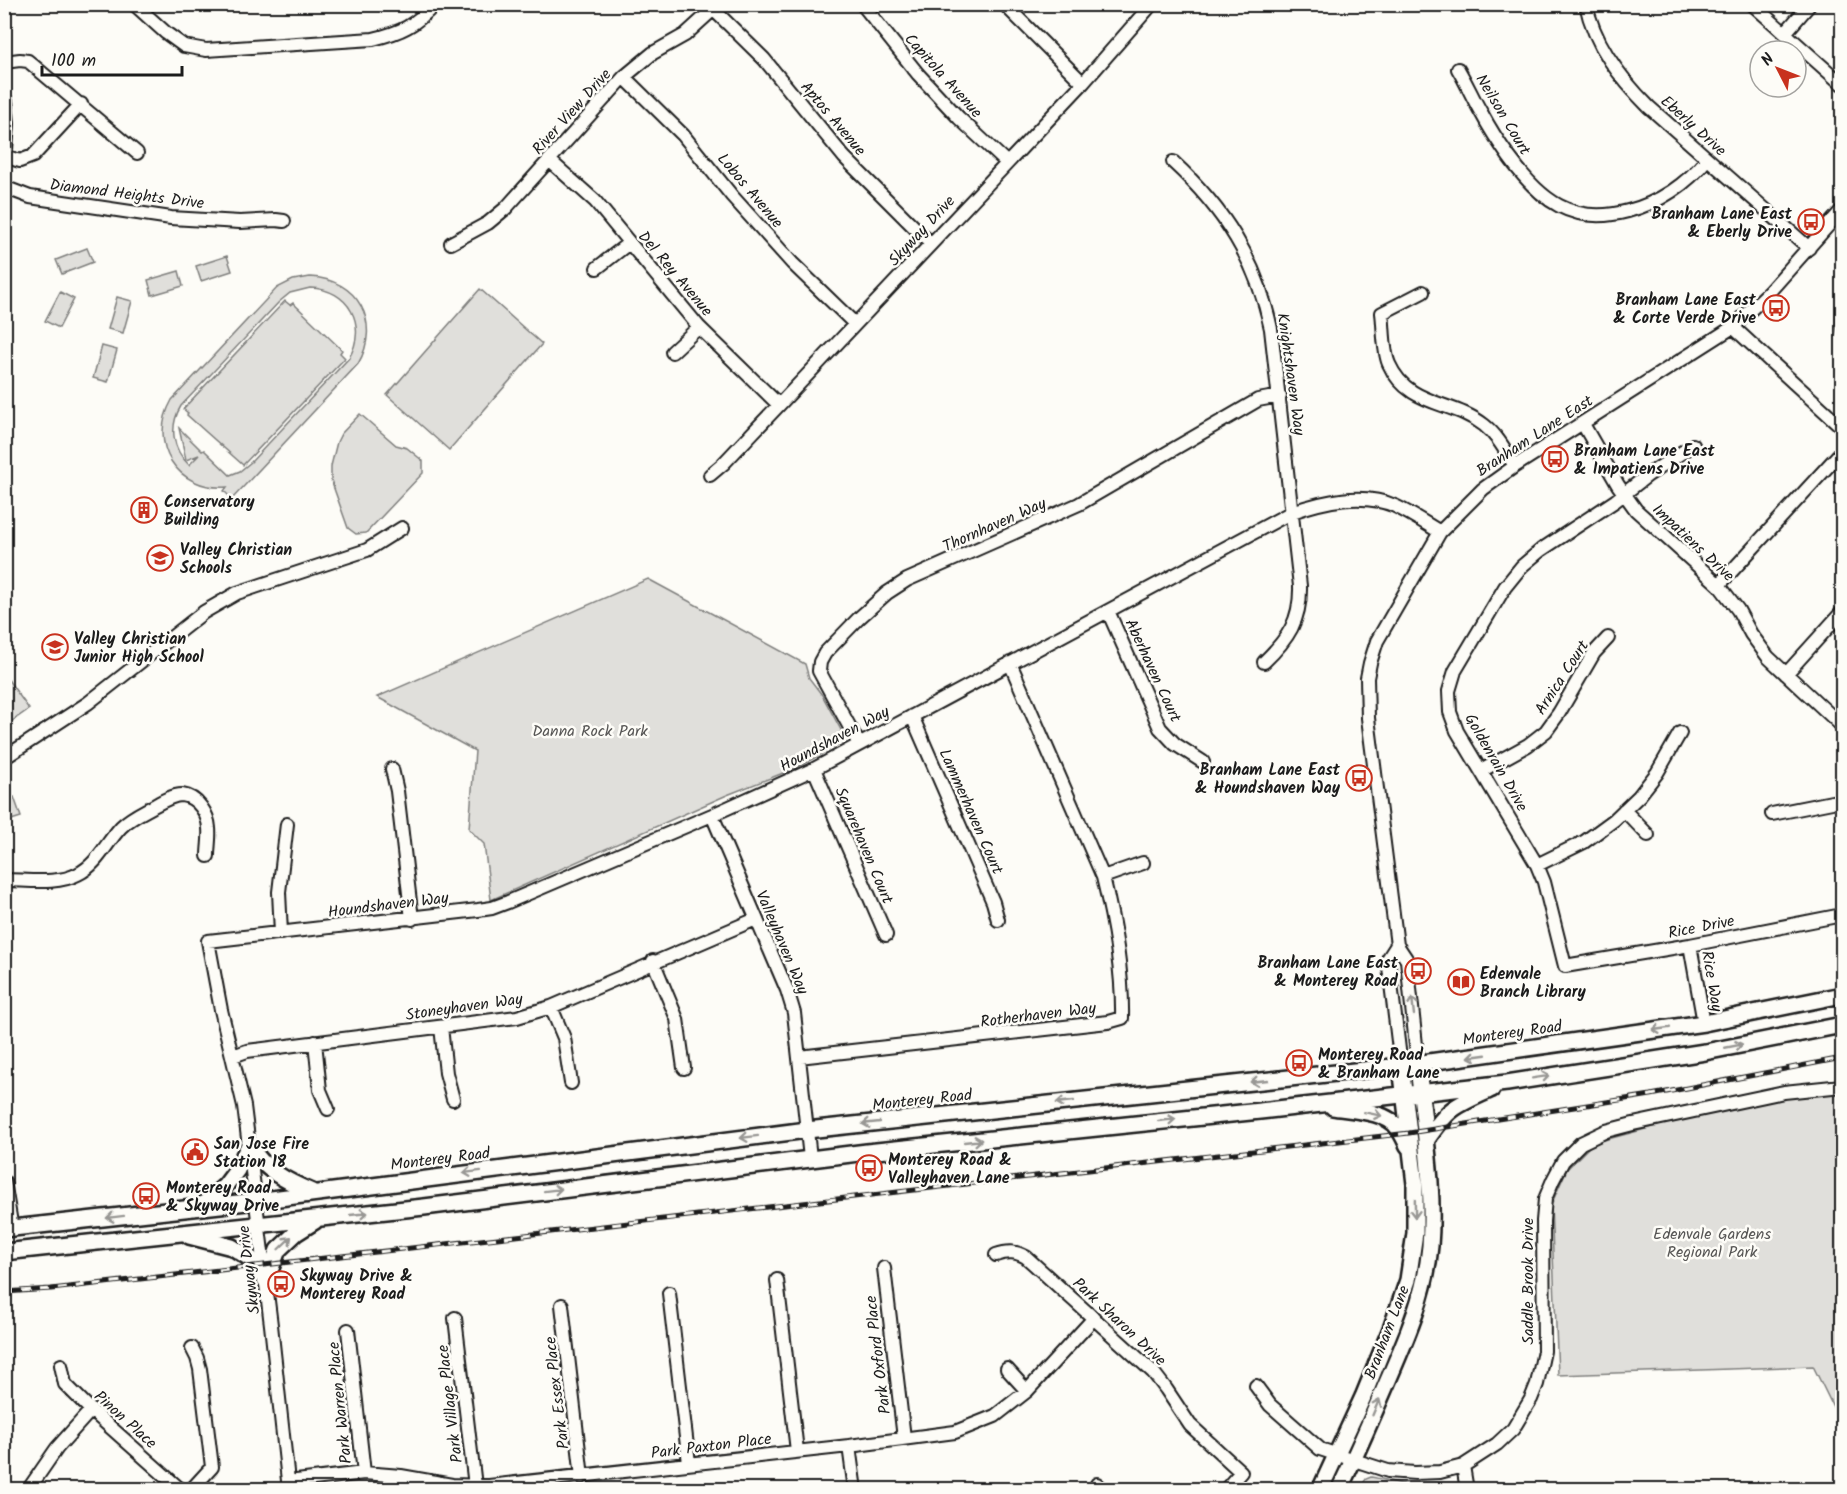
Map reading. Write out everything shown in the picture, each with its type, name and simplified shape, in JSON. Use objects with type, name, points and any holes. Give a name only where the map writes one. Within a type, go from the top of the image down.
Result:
[{"type":"main road","points":[[4,101],[6,124],[4,150]]},
{"type":"main road","name":"Monterey Road","points":[[8,1229],[256,1201],[807,1130],[1418,1064],[1704,1023],[1842,995]]},
{"type":"main road","points":[[4,1252],[321,1218],[810,1158],[1507,1083],[1705,1052],[1842,1025]]},
{"type":"main road","name":"Branham Lane East","points":[[1418,1064],[1426,1142]]},
{"type":"main road","name":"Branham Lane East","points":[[1401,1066],[1411,1151]]},
{"type":"main road","points":[[1426,1142],[1438,1123],[1452,1108],[1507,1083]]},
{"type":"main road","points":[[1318,1104],[1382,1116],[1398,1128],[1411,1151]]},
{"type":"main road","name":"Branham Lane","points":[[1339,1490],[1409,1331],[1423,1288],[1430,1247],[1431,1209],[1426,1142]]},
{"type":"main road","points":[[200,1207],[225,1186],[237,1170],[249,1145],[258,1158],[279,1176],[313,1193]]},
{"type":"main road","name":"Branham Lane","points":[[1320,1490],[1392,1326],[1408,1280],[1415,1233],[1415,1184],[1411,1151]]},
{"type":"main road","points":[[266,1281],[278,1250],[296,1233],[321,1218]]},
{"type":"main road","points":[[180,1233],[232,1247],[250,1259],[266,1281]]},
{"type":"street","points":[[134,4],[166,33],[184,45],[206,50],[373,39],[399,33],[421,19],[435,4]]},
{"type":"street","name":"Capitola Avenue","points":[[862,4],[918,74],[1006,163]]},
{"type":"street","points":[[1004,4],[1083,83]]},
{"type":"street","name":"Skyway Drive","points":[[710,475],[780,405],[1083,83],[1152,4]]},
{"type":"street","name":"Eberly Drive","points":[[1586,4],[1600,42],[1616,71],[1631,89],[1809,248]]},
{"type":"street","points":[[1752,4],[1842,84]]},
{"type":"street","points":[[1785,33],[1810,4]]},
{"type":"street","name":"River View Drive","points":[[451,243],[488,223],[506,208],[624,76],[653,53],[685,34],[717,7]]},
{"type":"street","name":"Aptos Avenue","points":[[717,7],[764,59],[844,157],[931,244]]},
{"type":"street","points":[[4,62],[28,61],[137,153]]},
{"type":"street","name":"Neilson Court","points":[[1458,69],[1481,113],[1518,170],[1535,189],[1552,203],[1567,211],[1584,215],[1613,215],[1637,209],[1661,198],[1687,181],[1707,159]]},
{"type":"street","name":"Lobos Avenue","points":[[624,76],[683,135],[732,196],[792,263],[855,324]]},
{"type":"street","points":[[4,156],[20,161],[33,156],[81,104]]},
{"type":"street","name":"Del Rey Avenue","points":[[549,160],[595,201],[699,327],[780,405]]},
{"type":"street","name":"Knightshaven Way","points":[[1173,162],[1217,208],[1240,242],[1266,305],[1271,329],[1301,603],[1294,626],[1281,646],[1264,662]]},
{"type":"street","name":"Diamond Heights Drive","points":[[4,187],[30,197],[171,218],[240,222],[284,221]]},
{"type":"street","name":"Branham Lane East","points":[[1418,1064],[1407,960],[1397,945],[1368,718],[1367,678],[1377,641],[1440,532],[1483,489],[1515,466],[1733,327],[1764,298],[1842,210]]},
{"type":"street","points":[[597,268],[629,243]]},
{"type":"street","points":[[1423,292],[1382,313],[1388,361],[1396,377],[1409,390],[1423,399],[1468,415],[1485,425],[1498,439],[1515,466]]},
{"type":"street","points":[[672,352],[699,327]]},
{"type":"street","points":[[1733,327],[1842,428]]},
{"type":"street","name":"Thornhaven Way","points":[[859,744],[819,672],[820,662],[825,653],[887,593],[908,580],[1079,504],[1258,400],[1280,396]]},
{"type":"street","name":"Impatiens Drive","points":[[1583,424],[1624,494],[1636,510],[1719,585],[1768,657],[1842,726]]},
{"type":"street","name":"Goldenrain Drive","points":[[1565,966],[1544,882],[1537,865],[1457,731],[1450,712],[1449,691],[1455,671],[1505,588],[1522,566],[1541,550],[1693,445]]},
{"type":"street","points":[[1719,585],[1842,451]]},
{"type":"street","name":"Houndshaven Way","points":[[208,941],[492,908],[712,815],[814,769],[1292,512],[1319,502],[1350,499],[1375,500],[1394,506],[1440,532]]},
{"type":"street","points":[[4,758],[88,703],[204,612],[237,593],[367,550],[402,528]]},
{"type":"street","name":"Aberhaven Court","points":[[1108,610],[1160,728],[1175,744],[1203,762]]},
{"type":"street","points":[[1786,674],[1842,612]]},
{"type":"street","name":"Arnica Court","points":[[1481,771],[1528,745],[1546,730],[1559,713],[1594,653],[1608,638]]},
{"type":"street","name":"Rotherhaven Way","points":[[799,1057],[1022,1033],[1108,1022],[1122,1018],[1112,913],[1103,877],[1010,663]]},
{"type":"street","name":"Lammerhaven Court","points":[[912,716],[993,902],[998,920]]},
{"type":"street","points":[[1537,865],[1584,842],[1614,820],[1639,796],[1658,773],[1680,733]]},
{"type":"street","points":[[392,769],[397,791],[412,919]]},
{"type":"street","name":"Squarehaven Court","points":[[814,769],[886,935]]},
{"type":"street","points":[[4,880],[60,880],[78,874],[94,863],[121,828],[131,819],[169,798],[181,795],[192,798],[200,805],[207,818],[208,856]]},
{"type":"street","points":[[1772,814],[1842,800]]},
{"type":"street","points":[[1624,810],[1648,835]]},
{"type":"street","name":"Valleyhaven Way","points":[[712,815],[788,990],[794,1014],[810,1158]]},
{"type":"street","points":[[281,933],[279,892],[287,824]]},
{"type":"street","points":[[1103,877],[1143,863]]},
{"type":"street","name":"Rice Drive","points":[[1565,966],[1690,945],[1842,915]]},
{"type":"street","name":"Stoneyhaven Way","points":[[233,1056],[247,1051],[517,1017],[551,1007],[756,919]]},
{"type":"street","name":"Skyway Drive","points":[[208,941],[221,1010],[244,1106],[289,1486]]},
{"type":"street","name":"Branham Lane East","points":[[1397,945],[1388,959],[1401,1066]]},
{"type":"street","name":"Rice Way","points":[[1690,945],[1704,1023]]},
{"type":"street","points":[[653,962],[677,1019],[684,1068]]},
{"type":"street","points":[[551,1007],[564,1038],[571,1083]]},
{"type":"street","points":[[441,1027],[446,1073],[453,1100]]},
{"type":"street","points":[[315,1042],[320,1090],[328,1109]]},
{"type":"street","name":"Saddle Brook Drive","points":[[1256,1386],[1270,1405],[1320,1449],[1389,1471],[1440,1472],[1463,1466],[1497,1444],[1513,1429],[1537,1384],[1544,1351],[1543,1221],[1545,1199],[1563,1161],[1581,1143],[1606,1131],[1784,1092],[1842,1086]]},
{"type":"street","points":[[4,1181],[8,1229]]},
{"type":"street","name":"Park Sharon Drive","points":[[996,1255],[1009,1251],[1026,1257],[1153,1372],[1190,1425],[1240,1472],[1225,1490]]},
{"type":"street","name":"Park Oxford Place","points":[[884,1268],[904,1438]]},
{"type":"street","points":[[777,1280],[797,1451]]},
{"type":"street","points":[[669,1293],[689,1463]]},
{"type":"street","name":"Park Essex Place","points":[[562,1305],[582,1477]]},
{"type":"street","name":"Park Village Place","points":[[455,1318],[475,1486]]},
{"type":"street","name":"Park Paxton Place","points":[[289,1486],[364,1473],[401,1476],[452,1485],[489,1486],[955,1432],[994,1416],[1027,1391],[1094,1318]]},
{"type":"street","name":"Park Warren Place","points":[[348,1330],[364,1473]]},
{"type":"street","points":[[191,1490],[212,1467],[200,1369],[192,1348]]},
{"type":"street","name":"Pinon Place","points":[[61,1365],[65,1384],[91,1410],[182,1490]]},
{"type":"street","points":[[1007,1369],[1027,1391]]},
{"type":"street","points":[[28,1490],[57,1448],[91,1410]]},
{"type":"street","points":[[849,1446],[855,1490]]},
{"type":"street","points":[[1463,1466],[1467,1490]]},
{"type":"green space","points":[[87,248],[93,262],[62,274],[56,260]]},
{"type":"green space","points":[[227,256],[232,271],[201,281],[196,266]]},
{"type":"green space","points":[[179,271],[183,286],[152,295],[148,280]]},
{"type":"green space","points":[[310,277],[327,280],[353,295],[366,319],[365,349],[358,364],[232,499],[224,491],[227,487],[209,486],[194,481],[181,473],[171,462],[165,448],[163,433],[165,417],[172,400],[277,288],[293,280]],"holes":[[[310,288],[324,290],[335,295],[351,311],[356,333],[349,358],[240,471],[230,475],[179,428],[186,460],[199,455],[189,465],[179,452],[174,437],[175,421],[181,406],[290,293]]]},
{"type":"green space","points":[[480,289],[542,344],[449,450],[387,395]]},
{"type":"green space","points":[[1842,291],[1842,345],[1837,332],[1836,318]]},
{"type":"green space","points":[[60,292],[74,299],[59,328],[45,321]]},
{"type":"green space","points":[[117,297],[132,301],[123,333],[108,329]]},
{"type":"green space","points":[[285,301],[290,305],[293,303],[342,350],[340,353],[345,358],[243,465],[183,409]]},
{"type":"green space","points":[[102,346],[117,350],[108,382],[93,378]]},
{"type":"green space","points":[[360,414],[396,445],[407,448],[423,461],[423,473],[366,533],[356,534],[348,528],[331,480],[331,466],[341,434]]},
{"type":"green space","name":"Danna Rock Park","points":[[648,579],[805,664],[809,678],[822,695],[841,730],[842,737],[838,745],[796,768],[727,795],[491,900],[484,844],[469,829],[475,751],[377,697]]},
{"type":"green space","points":[[4,674],[29,709],[5,726],[4,726]]},
{"type":"green space","points":[[14,797],[21,817],[5,822],[5,800]]},
{"type":"green space","name":"Edenvale Gardens Regional Park","points":[[1842,1090],[1842,1425],[1813,1366],[1558,1375],[1551,1205],[1567,1169],[1593,1143],[1739,1104]]},
{"type":"green space","points":[[1371,1477],[1404,1484],[1446,1484],[1452,1485],[1454,1489],[1359,1489],[1366,1479]]},
{"type":"railway","points":[[4,1292],[51,1289],[264,1265],[1409,1133],[1651,1095],[1842,1058]]},
{"type":"place","name":"Branham Lane East & Eberly Drive","points":[[1811,222]]},
{"type":"place","name":"Branham Lane East & Corte Verde Drive","points":[[1776,308]]},
{"type":"place","name":"Branham Lane East & Impatiens Drive","points":[[1555,459]]},
{"type":"place","name":"Conservatory Building","points":[[144,510]]},
{"type":"place","name":"Valley Christian Schools","points":[[160,558]]},
{"type":"place","name":"Valley Christian Junior High School","points":[[55,647]]},
{"type":"place","name":"Branham Lane East & Houndshaven Way","points":[[1359,778]]},
{"type":"place","name":"Branham Lane East & Monterey Road","points":[[1418,971]]},
{"type":"place","name":"Edenvale Branch Library","points":[[1461,982]]},
{"type":"place","name":"Monterey Road & Branham Lane","points":[[1299,1063]]},
{"type":"place","name":"San Jose Fire Station 18","points":[[195,1152]]},
{"type":"place","name":"Monterey Road & Valleyhaven Lane","points":[[869,1168]]},
{"type":"place","name":"Monterey Road & Skyway Drive","points":[[146,1196]]},
{"type":"place","name":"Skyway Drive & Monterey Road","points":[[281,1284]]}]
